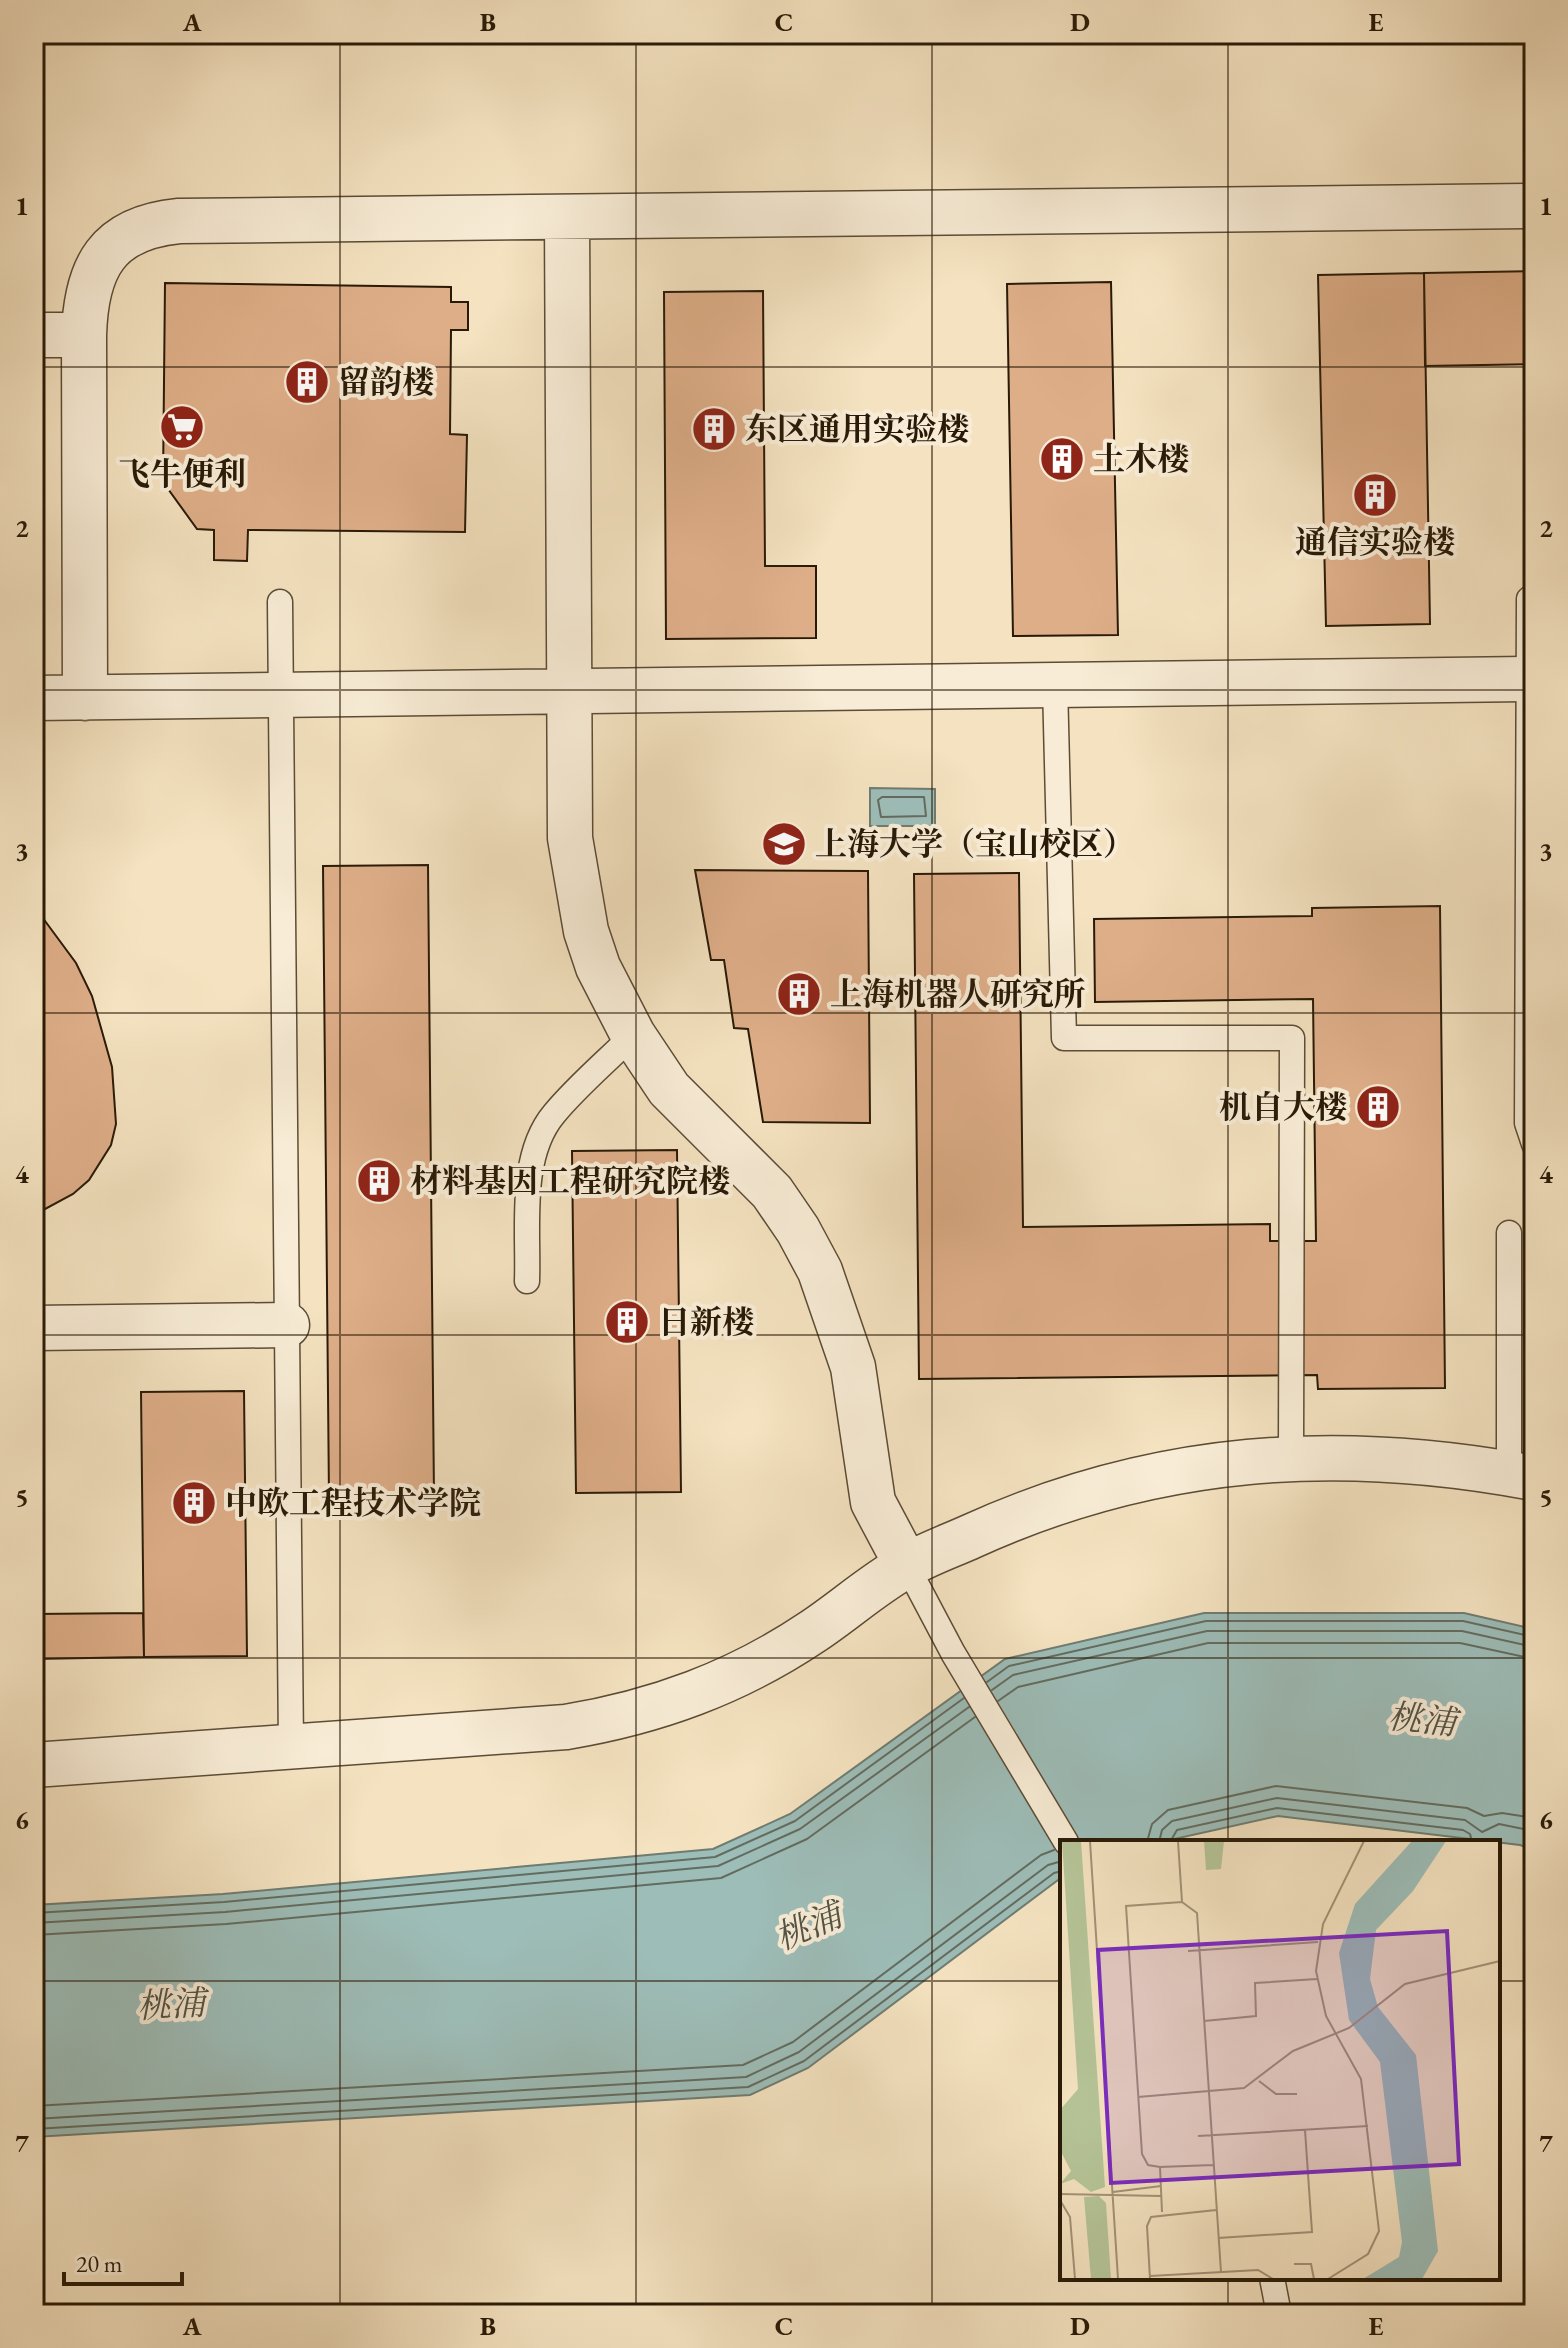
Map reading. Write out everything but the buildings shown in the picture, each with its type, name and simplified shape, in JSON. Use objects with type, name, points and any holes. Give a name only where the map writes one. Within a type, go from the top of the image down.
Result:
[{"type":"street","points":[[85,698],[85,296],[102,258],[135,231],[157,223],[1534,206]]},
{"type":"street","points":[[567,217],[570,838],[576,885],[598,967],[633,1035],[669,1089],[772,1192],[798,1230],[820,1271],[853,1367],[873,1502],[907,1566]]},
{"type":"street","points":[[34,335],[84,335]]},
{"type":"street","points":[[34,698],[1532,679]]},
{"type":"street","points":[[34,1328],[287,1325]]},
{"type":"street","points":[[34,1765],[566,1727],[651,1710],[733,1678],[775,1656],[907,1566],[1043,1506],[1102,1487],[1223,1463],[1291,1457],[1415,1460],[1522,1476]]},
{"type":"lane","points":[[1529,599],[1532,679],[1527,1123],[1534,1144]]},
{"type":"lane","points":[[280,602],[291,1747]]},
{"type":"lane","points":[[1055,685],[1064,1038],[1292,1038],[1291,1457]]},
{"type":"lane","points":[[527,1281],[530,1173],[539,1140],[552,1115],[633,1035]]},
{"type":"lane","points":[[1509,1233],[1522,1476]]},
{"type":"lane","points":[[907,1566],[953,1653],[1065,1840]]},
{"type":"lane","points":[[1272,2280],[1279,2314]]},
{"type":"water","points":[[870,788],[935,789],[935,826],[870,826]]},
{"type":"water","name":"桃浦","points":[[1204,1613],[1464,1613],[1534,1629],[1534,1850],[1500,1843],[1500,1840],[1278,1816],[1170,1840],[1060,1840],[1060,1879],[808,2068],[750,2095],[34,2137],[34,1905],[223,1894],[713,1849],[790,1814],[1005,1659]]},
{"type":"place","name":"留韵楼","points":[[307,382]]},
{"type":"place","name":"飞牛便利","points":[[182,427]]},
{"type":"place","name":"东区通用实验楼","points":[[714,429]]},
{"type":"place","name":"土木楼","points":[[1062,459]]},
{"type":"place","name":"通信实验楼","points":[[1375,495]]},
{"type":"place","name":"上海大学（宝山校区）","points":[[784,844]]},
{"type":"place","name":"上海机器人研究所","points":[[799,994]]},
{"type":"place","name":"机自大楼","points":[[1378,1107]]},
{"type":"place","name":"材料基因工程研究院楼","points":[[379,1181]]},
{"type":"place","name":"日新楼","points":[[627,1322]]},
{"type":"place","name":"中欧工程技术学院","points":[[194,1503]]}]
